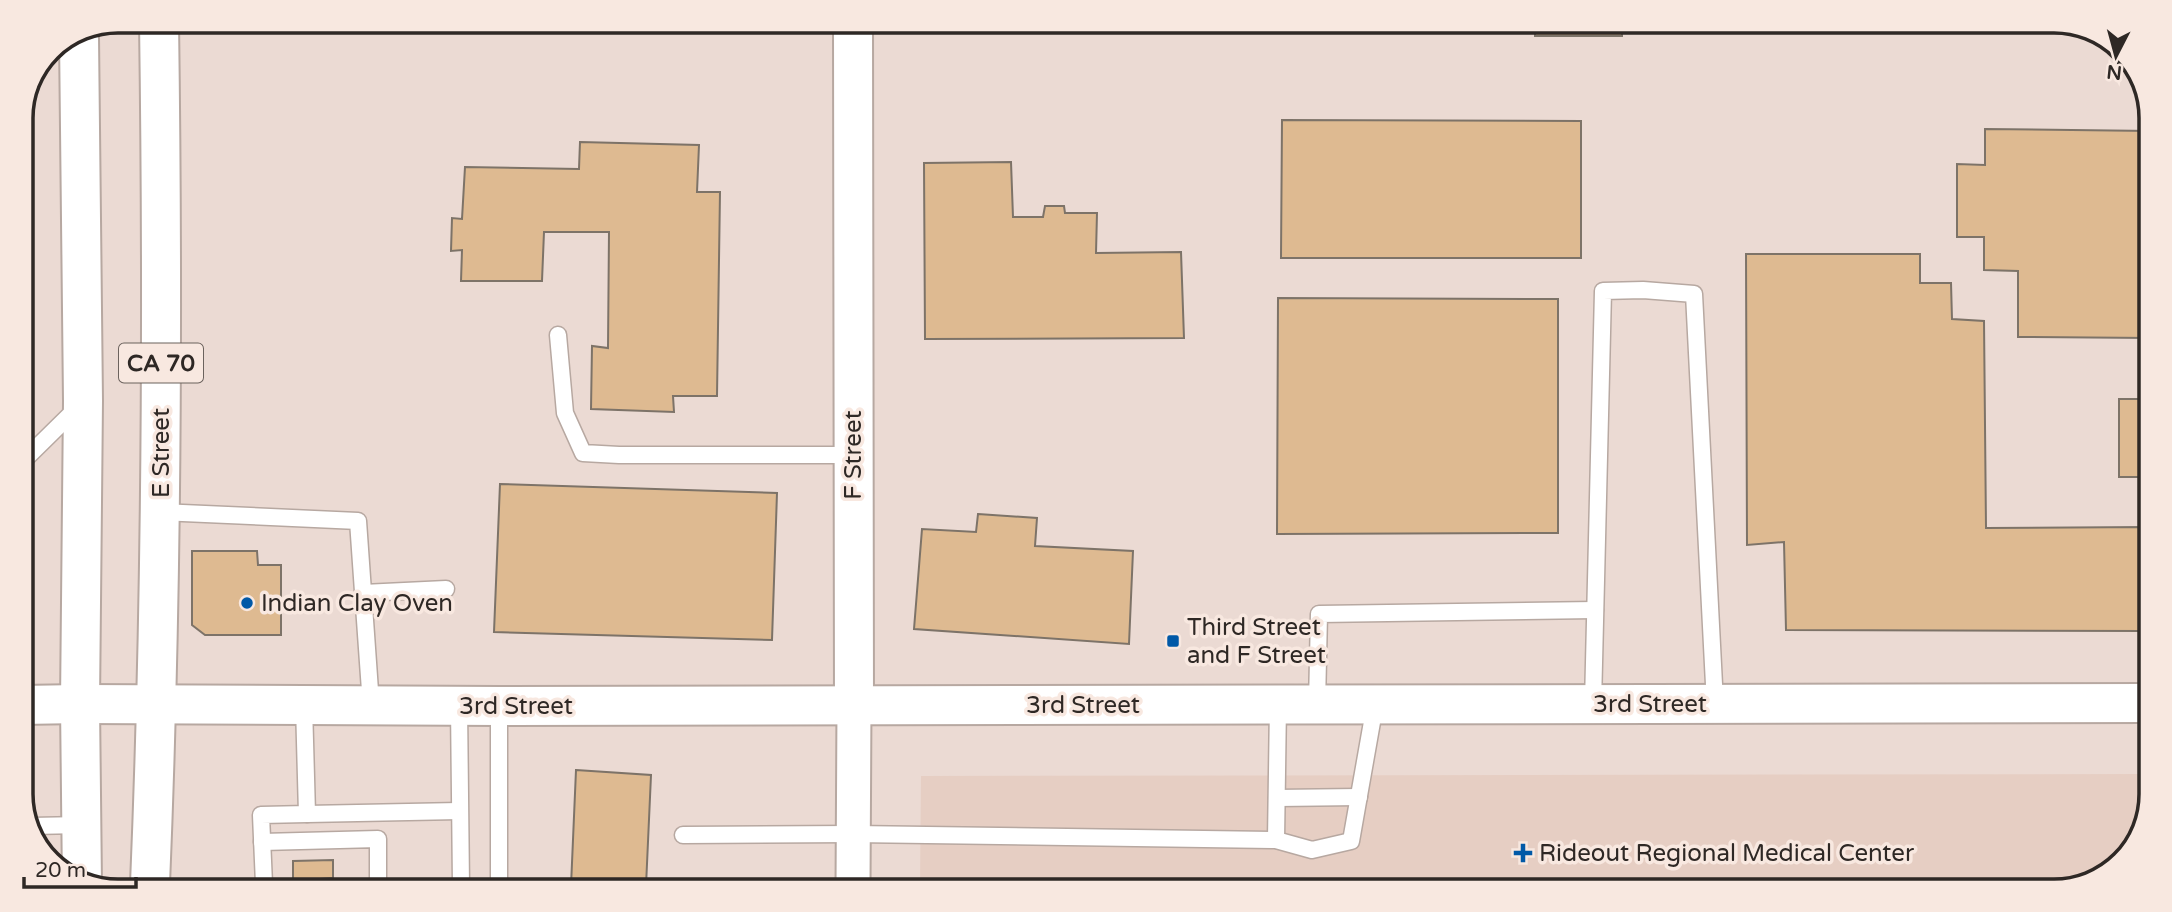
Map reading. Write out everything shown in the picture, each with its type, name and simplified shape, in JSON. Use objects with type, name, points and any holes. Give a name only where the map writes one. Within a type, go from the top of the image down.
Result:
[{"type":"main road","name":"E Street","points":[[150,879],[158,705],[159,33]]},
{"type":"main road","name":"F Street","points":[[853,33],[854,706]]},
{"type":"main road","name":"CA 70","points":[[79,43],[83,401],[80,704],[82,870]]},
{"type":"main road","name":"3rd Street","points":[[33,705],[2139,703]]},
{"type":"street","name":"F Street","points":[[853,879],[854,706]]},
{"type":"lane","points":[[1593,704],[1603,291],[1643,290],[1694,294],[1715,704]]},
{"type":"lane","points":[[558,335],[565,413],[583,453],[853,455]]},
{"type":"lane","points":[[33,451],[83,401]]},
{"type":"lane","points":[[160,512],[358,521],[370,705]]},
{"type":"lane","points":[[363,593],[446,589]]},
{"type":"lane","points":[[1317,704],[1319,614],[1595,610]]},
{"type":"lane","points":[[1276,840],[1278,704]]},
{"type":"lane","points":[[683,835],[854,834],[1276,840],[1312,850],[1351,841],[1375,704]]},
{"type":"lane","points":[[304,705],[307,814]]},
{"type":"lane","points":[[459,706],[461,879]]},
{"type":"lane","points":[[499,706],[499,879]]},
{"type":"lane","points":[[1277,798],[1359,797]]},
{"type":"lane","points":[[264,879],[261,815],[459,811]]},
{"type":"lane","points":[[40,826],[82,825]]},
{"type":"lane","points":[[262,842],[378,839],[378,879]]},
{"type":"shaded area","name":"Rideout Regional Medical Center","points":[[2139,774],[2139,794],[2132,827],[2110,858],[2087,872],[2054,879],[920,879],[921,776]]},
{"type":"building","points":[[1535,33],[1622,33],[1622,36],[1535,36]]},
{"type":"building","points":[[1282,120],[1581,121],[1581,258],[1281,258]]},
{"type":"building","points":[[1985,129],[2139,131],[2139,338],[2018,337],[2018,271],[1984,270],[1984,237],[1957,237],[1957,164],[1985,165]]},
{"type":"building","points":[[580,142],[699,145],[697,192],[720,192],[717,396],[673,396],[674,412],[591,409],[592,346],[608,348],[609,232],[544,232],[542,281],[461,281],[462,250],[451,251],[452,218],[462,219],[465,167],[579,169]]},
{"type":"building","points":[[1011,162],[1013,217],[1043,217],[1045,206],[1064,206],[1065,213],[1097,213],[1096,253],[1181,252],[1184,338],[925,339],[924,163]]},
{"type":"building","points":[[1746,254],[1920,254],[1920,283],[1951,283],[1952,319],[1984,321],[1986,528],[2139,527],[2139,631],[1786,630],[1784,542],[1747,545]]},
{"type":"building","points":[[1278,298],[1558,299],[1558,533],[1277,534]]},
{"type":"building","points":[[2119,399],[2139,399],[2139,477],[2119,477]]},
{"type":"building","points":[[500,484],[777,493],[772,640],[494,632]]},
{"type":"building","points":[[978,514],[1037,518],[1035,546],[1133,551],[1129,644],[914,629],[922,529],[976,532]]},
{"type":"building","points":[[192,551],[257,551],[258,565],[281,565],[281,635],[205,635],[192,625]]},
{"type":"building","points":[[576,770],[651,775],[646,879],[571,879]]},
{"type":"building","points":[[333,860],[333,878],[293,879],[293,861]]},
{"type":"place","name":"Indian Clay Oven","points":[[247,603]]},
{"type":"place","name":"Third Street and F Street","points":[[1173,641]]},
{"type":"place","name":"Rideout Regional Medical Center","points":[[1523,853]]}]
